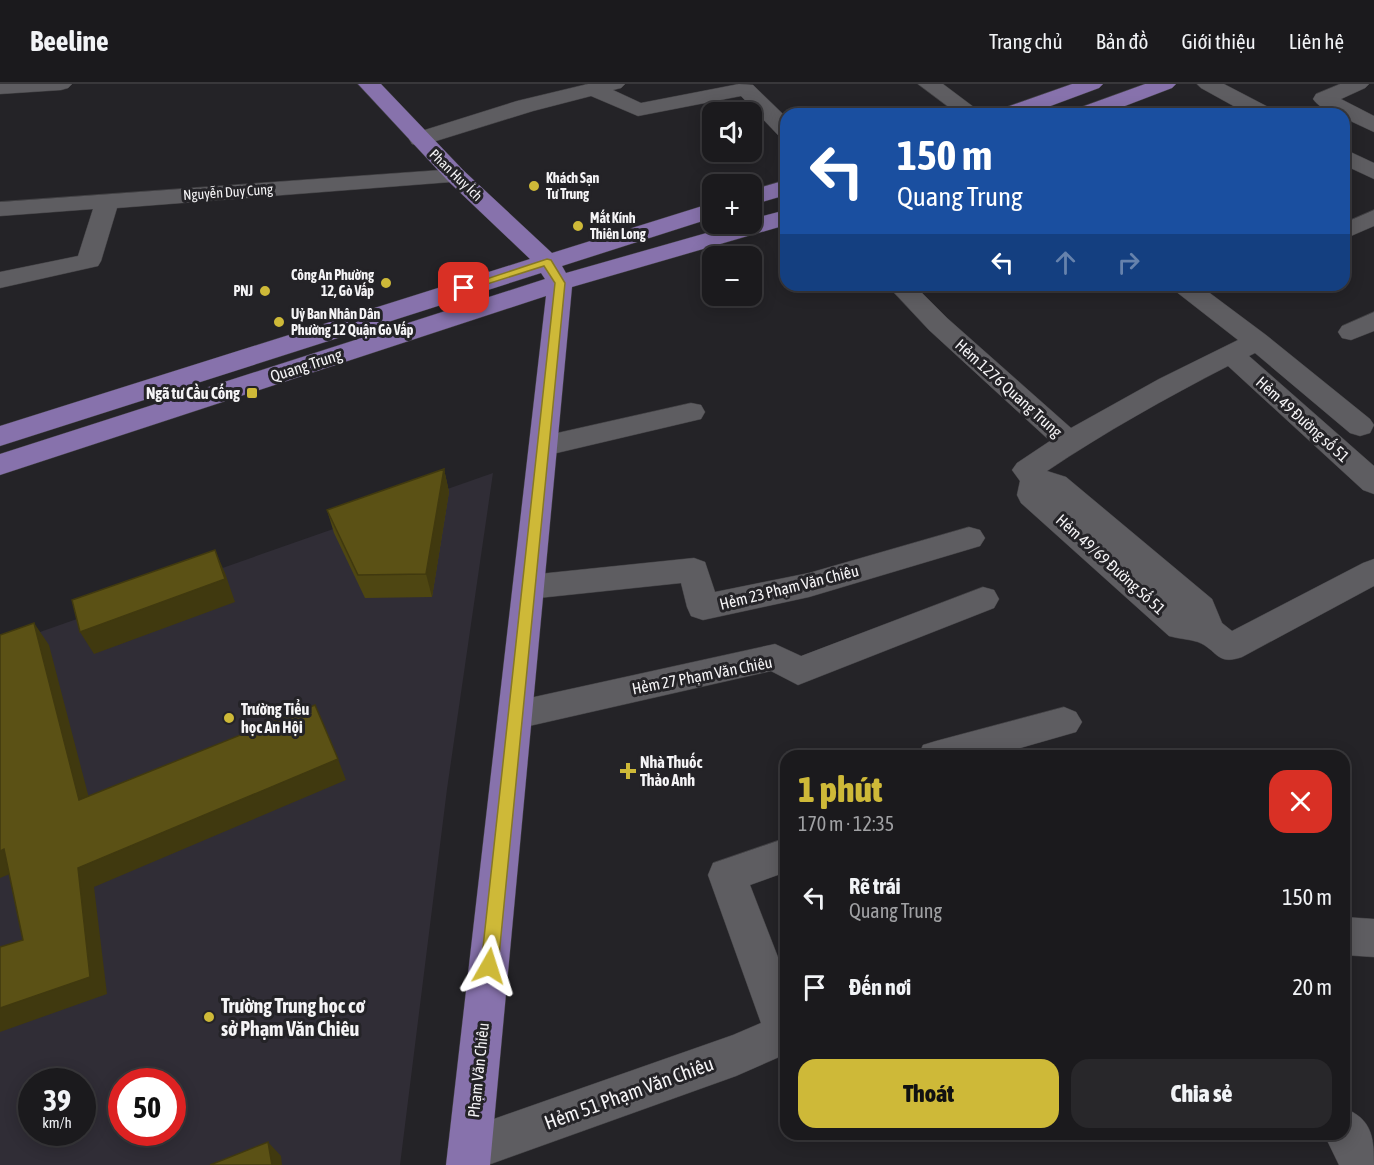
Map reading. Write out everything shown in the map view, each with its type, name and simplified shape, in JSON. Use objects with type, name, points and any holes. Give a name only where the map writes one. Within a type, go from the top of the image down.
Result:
[{"type":"main road","name":"Phan Huy Ích","points":[[369,84],[456,176],[505,221],[554,273]]},
{"type":"main road","points":[[1026,108],[1092,84]]},
{"type":"main road","points":[[1100,108],[1165,84]]},
{"type":"main road","points":[[762,195],[780,190]]},
{"type":"main road","name":"Quang Trung","points":[[0,465],[554,273],[702,214]]},
{"type":"main road","name":"Quang Trung","points":[[0,436],[464,288],[554,273],[780,219]]},
{"type":"main road","points":[[464,288],[494,262],[506,242],[505,221]]},
{"type":"main road","name":"Phạm Văn Chiêu","points":[[469,1157],[544,446],[554,273]]},
{"type":"street","points":[[0,88],[61,84]]},
{"type":"street","points":[[930,84],[964,108]]},
{"type":"street","points":[[1208,84],[1253,108]]},
{"type":"street","points":[[1341,108],[1324,99],[1358,84]]},
{"type":"street","points":[[420,139],[525,106],[603,86],[638,110],[758,86],[780,121]]},
{"type":"street","points":[[1350,113],[1374,125]]},
{"type":"street","points":[[1350,159],[1374,172]]},
{"type":"street","name":"Nguyễn Duy Cung","points":[[0,209],[456,176]]},
{"type":"street","points":[[0,280],[89,261],[107,201]]},
{"type":"street","points":[[1350,228],[1374,217]]},
{"type":"street","name":"Hẻm 1276 Quang Trung","points":[[906,291],[938,324],[1069,442],[1169,385],[1257,341]]},
{"type":"street","points":[[1191,291],[1257,341],[1360,426]]},
{"type":"street","name":"Hẻm 49 Đường số 51","points":[[1232,355],[1374,483]]},
{"type":"street","points":[[544,446],[691,412]]},
{"type":"street","name":"Hẻm 49/69 Đường Số 51","points":[[1069,442],[1027,470],[1036,478],[1032,495],[1119,556],[1181,627],[1219,639],[1374,571]]},
{"type":"street","name":"Hẻm 23 Phạm Văn Chiêu","points":[[529,587],[694,570],[703,608],[809,585],[969,538]]},
{"type":"street","name":"Hẻm 27 Phạm Văn Chiêu","points":[[516,715],[775,657],[798,671],[983,599]]},
{"type":"street","points":[[969,750],[1064,722]]},
{"type":"street","points":[[780,857],[727,875],[780,1018]]},
{"type":"street","points":[[1350,936],[1374,938]]},
{"type":"street","name":"Hẻm 51 Phạm Văn Chiêu","points":[[469,1157],[780,1037]]},
{"type":"street","points":[[1350,1140],[1364,1165]]},
{"type":"shaded area","points":[[493,473],[447,789],[400,1165],[0,1165],[0,646]]},
{"type":"building","points":[[444,469],[426,574],[358,575],[327,510]]},
{"type":"building","points":[[215,550],[225,579],[80,632],[72,600]]},
{"type":"building","points":[[34,623],[79,800],[315,705],[338,759],[78,868],[90,977],[0,1008],[0,947],[23,940],[4,849],[0,851],[0,635]]},
{"type":"building","points":[[268,1142],[272,1165],[210,1165]]},
{"type":"place","name":"Khách Sạn Tư Trung","points":[[534,186]]},
{"type":"place","name":"Mắt Kính Thiên Long","points":[[578,226]]},
{"type":"place","name":"Công An Phường 12, Gò Vấp","points":[[386,283]]},
{"type":"place","name":"PNJ","points":[[265,291]]},
{"type":"place","name":"Uỷ Ban Nhân Dân Phường 12 Quận Gò Vấp","points":[[279,322]]},
{"type":"place","name":"Ngã tư Cầu Cống","points":[[252,393]]},
{"type":"place","name":"Trường Tiểu học An Hội","points":[[229,718]]},
{"type":"place","name":"Nhà Thuốc Thảo Anh","points":[[628,771]]},
{"type":"place","name":"Trường Trung học cơ sở Phạm Văn Chiêu","points":[[209,1017]]},
{"type":"route","points":[[464,288],[547,262],[560,283],[489,966]]}]
